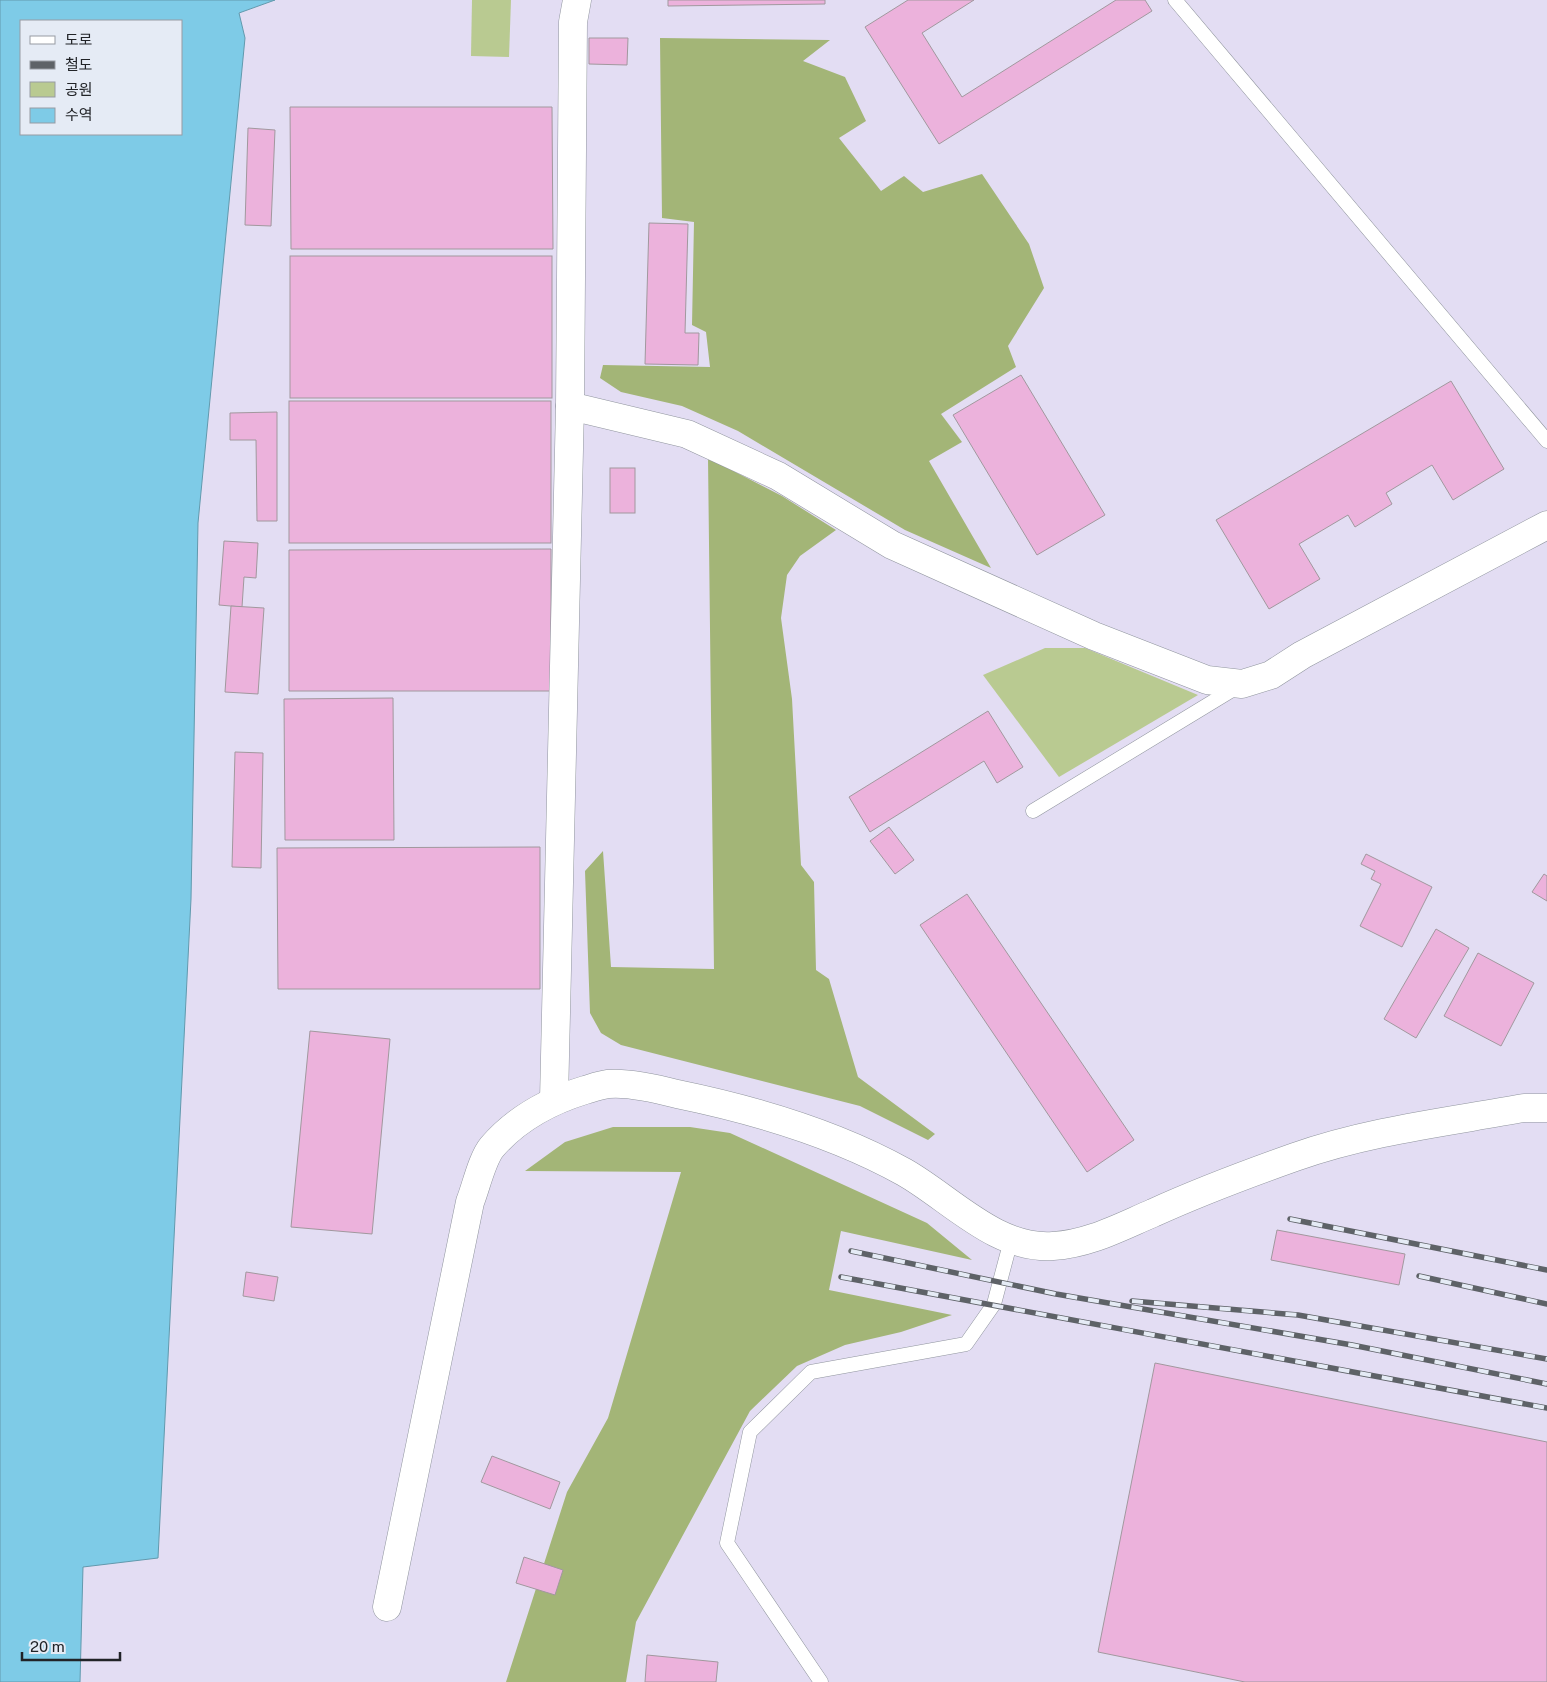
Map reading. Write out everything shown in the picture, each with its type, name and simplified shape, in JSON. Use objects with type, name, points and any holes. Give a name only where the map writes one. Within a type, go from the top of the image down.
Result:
[{"type":"street","points":[[554,1100],[570,406],[573,22],[577,0]]},
{"type":"street","points":[[570,406],[687,434],[778,476],[892,544],[1077,628],[1206,680],[1242,684],[1271,675],[1302,655],[1547,525]]},
{"type":"street","points":[[387,1607],[470,1202],[489,1150],[521,1120],[554,1100],[608,1084],[653,1088],[712,1101],[817,1132],[869,1153],[908,1174],[970,1216],[1011,1240],[1050,1247],[1074,1243],[1112,1232],[1154,1212],[1296,1156],[1358,1138],[1524,1108],[1547,1108]]},
{"type":"lane","points":[[1175,0],[1547,441]]},
{"type":"lane","points":[[1033,811],[1242,684]]},
{"type":"lane","points":[[820,1682],[727,1543],[750,1432],[811,1372],[966,1344],[994,1304],[1011,1240]]},
{"type":"shaded area","points":[[275,0],[1547,0],[1547,1682],[80,1682],[82,1567],[158,1557],[191,899],[198,523],[245,38],[239,13]]},
{"type":"green space","points":[[472,0],[511,0],[509,57],[471,56]]},
{"type":"green space","points":[[660,38],[830,40],[803,61],[845,77],[866,121],[839,138],[881,191],[904,176],[923,192],[982,174],[1029,244],[1044,288],[1008,346],[1016,367],[941,414],[962,442],[929,461],[991,568],[905,530],[738,431],[682,406],[621,392],[600,378],[603,365],[710,367],[706,332],[692,325],[694,222],[662,218]]},
{"type":"green space","points":[[708,458],[782,496],[836,530],[800,556],[787,575],[781,618],[792,699],[801,865],[814,882],[816,970],[829,979],[858,1077],[935,1134],[928,1140],[860,1106],[621,1045],[601,1033],[590,1013],[585,871],[603,851],[611,967],[714,969]]},
{"type":"green space","points":[[1045,648],[1085,648],[1198,695],[1059,777],[983,675]]},
{"type":"green space","points":[[613,1127],[690,1127],[730,1133],[927,1223],[972,1260],[841,1231],[829,1290],[952,1315],[901,1332],[845,1345],[797,1366],[750,1411],[636,1622],[626,1682],[506,1682],[567,1492],[608,1418],[681,1172],[525,1171],[565,1142]]},
{"type":"water","points":[[0,0],[275,0],[239,13],[245,38],[198,523],[191,899],[158,1558],[83,1567],[80,1682],[0,1682]]},
{"type":"building","points":[[668,0],[825,0],[825,4],[668,6]]},
{"type":"building","points":[[908,0],[974,0],[922,33],[962,97],[1116,0],[1145,0],[1152,11],[939,144],[865,27]]},
{"type":"building","points":[[589,38],[628,38],[627,65],[589,64]]},
{"type":"building","points":[[290,107],[552,107],[553,249],[291,249]]},
{"type":"building","points":[[248,128],[275,130],[271,226],[245,225]]},
{"type":"building","points":[[649,223],[688,224],[685,333],[699,333],[698,365],[645,364]]},
{"type":"building","points":[[290,256],[552,256],[552,398],[290,398]]},
{"type":"building","points":[[1021,375],[1105,515],[1037,555],[953,415]]},
{"type":"building","points":[[1451,381],[1504,469],[1453,500],[1432,465],[1386,493],[1392,504],[1355,527],[1348,515],[1299,544],[1320,579],[1269,609],[1216,520]]},
{"type":"building","points":[[289,401],[551,401],[551,543],[289,543]]},
{"type":"building","points":[[277,412],[277,521],[257,521],[256,440],[230,440],[230,413]]},
{"type":"building","points":[[610,468],[635,468],[635,513],[610,513]]},
{"type":"building","points":[[224,541],[258,543],[256,578],[244,577],[242,607],[219,605]]},
{"type":"building","points":[[551,549],[551,691],[289,691],[289,550]]},
{"type":"building","points":[[231,606],[264,608],[258,694],[225,692]]},
{"type":"building","points":[[393,698],[394,840],[285,840],[284,699]]},
{"type":"building","points":[[988,711],[1023,767],[997,783],[984,761],[870,832],[849,797]]},
{"type":"building","points":[[235,752],[263,753],[261,868],[232,867]]},
{"type":"building","points":[[889,827],[914,860],[895,874],[870,841]]},
{"type":"building","points":[[540,847],[540,989],[278,989],[277,848]]},
{"type":"building","points":[[1366,854],[1432,887],[1402,947],[1360,926],[1381,884],[1371,879],[1375,871],[1361,864]]},
{"type":"building","points":[[1544,874],[1547,876],[1547,901],[1532,892]]},
{"type":"building","points":[[967,894],[1134,1140],[1087,1172],[920,925]]},
{"type":"building","points":[[1436,929],[1469,948],[1416,1038],[1384,1019]]},
{"type":"building","points":[[1478,953],[1534,983],[1501,1046],[1444,1016]]},
{"type":"building","points":[[310,1031],[390,1039],[372,1234],[291,1227]]},
{"type":"building","points":[[1277,1230],[1405,1254],[1399,1285],[1271,1260]]},
{"type":"building","points":[[246,1272],[278,1277],[274,1301],[243,1296]]},
{"type":"building","points":[[1155,1363],[1547,1442],[1547,1682],[1245,1682],[1098,1652]]},
{"type":"building","points":[[492,1456],[560,1482],[550,1509],[481,1482]]},
{"type":"building","points":[[524,1557],[563,1570],[555,1595],[516,1583]]},
{"type":"building","points":[[647,1655],[718,1662],[716,1682],[645,1682]]},
{"type":"railway","points":[[1290,1219],[1547,1270]]},
{"type":"railway","points":[[851,1251],[1056,1294],[1352,1345],[1547,1384]]},
{"type":"railway","points":[[1419,1276],[1547,1304]]},
{"type":"railway","points":[[841,1277],[1547,1408]]},
{"type":"railway","points":[[1132,1301],[1298,1315],[1547,1359]]}]
